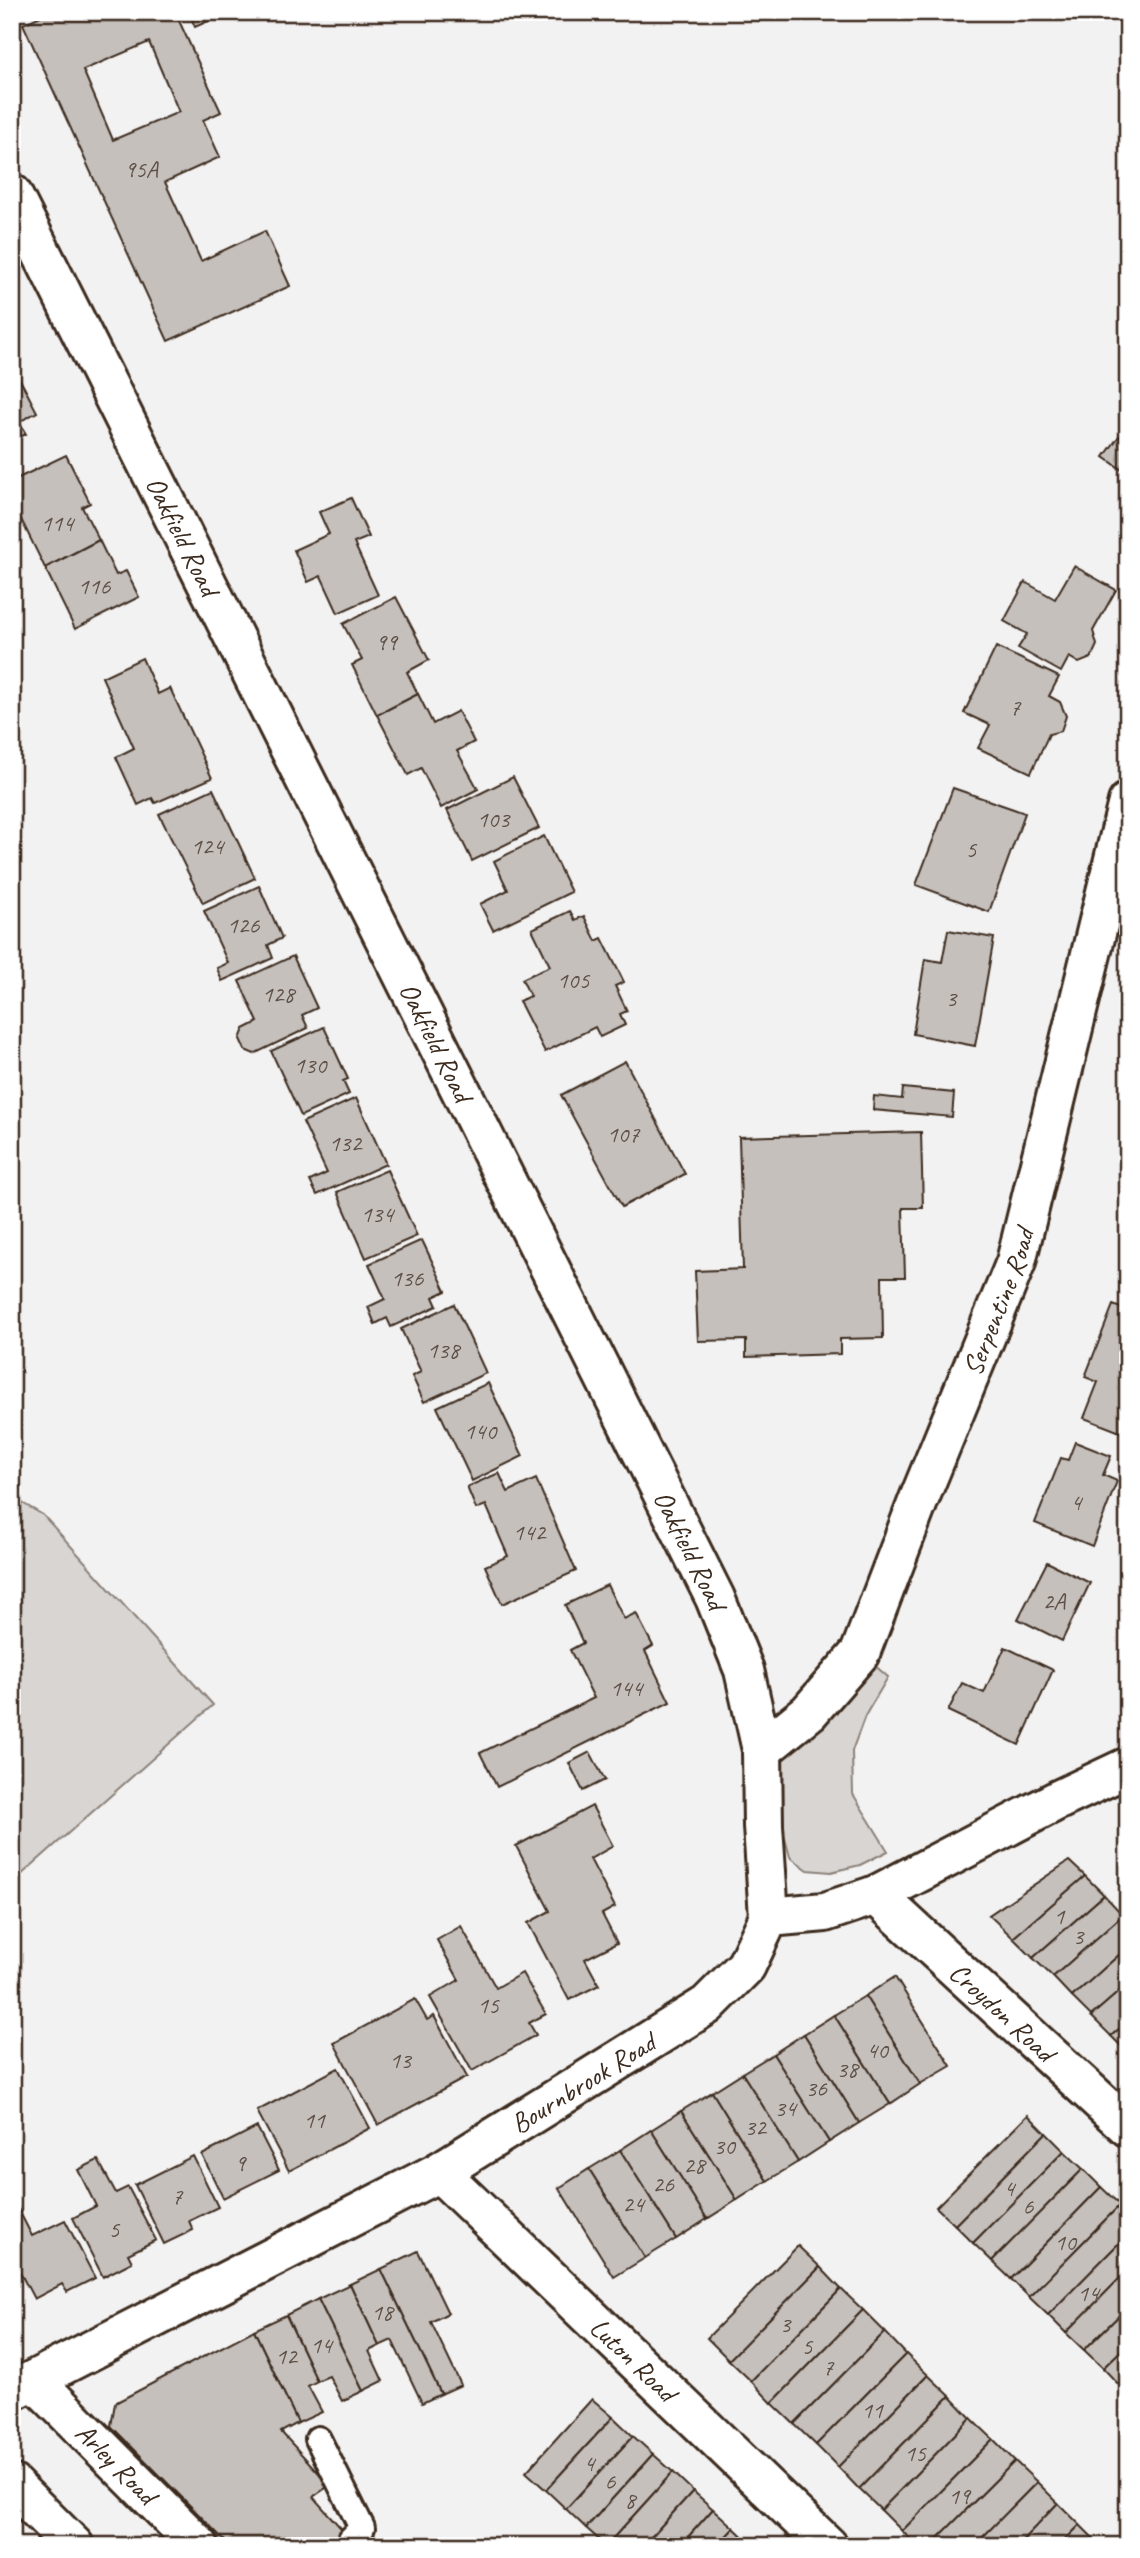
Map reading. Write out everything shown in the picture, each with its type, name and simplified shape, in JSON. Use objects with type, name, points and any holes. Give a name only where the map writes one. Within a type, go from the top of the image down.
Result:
[{"type":"main road","name":"Oakfield Road","points":[[12,194],[715,1598],[744,1670],[762,1750],[763,1826],[769,1917]]},
{"type":"main road","name":"Serpentine Road","points":[[762,1750],[809,1712],[860,1653],[919,1499],[1016,1262],[1125,826]]},
{"type":"main road","points":[[769,1917],[825,1912],[876,1895],[1058,1800],[1128,1767]]},
{"type":"main road","name":"Croydon Road","points":[[876,1895],[1128,2127]]},
{"type":"main road","name":"Bournbrook Road","points":[[23,2386],[439,2172],[707,2005],[746,1966],[769,1917]]},
{"type":"main road","name":"Luton Road","points":[[439,2172],[828,2546]]},
{"type":"main road","name":"Arley Road","points":[[23,2386],[199,2546]]},
{"type":"main road","points":[[12,2484],[74,2546]]},
{"type":"lane","points":[[318,2439],[362,2528],[351,2539]]},
{"type":"shaded area","points":[[12,1497],[43,1515],[213,1705],[12,1883]]},
{"type":"shaded area","points":[[865,1657],[888,1677],[865,1716],[852,1751],[853,1794],[888,1851],[860,1865],[831,1872],[808,1870],[790,1857],[773,1794],[775,1767]]},
{"type":"building","points":[[49,12],[175,12],[221,112],[203,120],[220,157],[165,182],[201,261],[265,231],[290,286],[168,341],[23,24]],"holes":[[[149,42],[179,112],[113,140],[83,70]]]},
{"type":"building","points":[[189,12],[229,12],[195,27]]},
{"type":"building","points":[[15,370],[37,412],[19,422],[26,434],[12,441],[12,372]]},
{"type":"building","points":[[1119,436],[1128,442],[1128,474],[1104,457]]},
{"type":"building","points":[[12,452],[19,465],[12,468]]},
{"type":"building","points":[[66,455],[90,503],[82,507],[99,540],[45,568],[12,501],[12,481]]},
{"type":"building","points":[[351,498],[369,537],[354,543],[378,595],[338,613],[321,576],[308,582],[294,550],[329,534],[319,512]]},
{"type":"building","points":[[99,540],[116,575],[126,571],[139,597],[75,629],[45,568]]},
{"type":"building","points":[[1074,566],[1116,590],[1093,631],[1097,645],[1091,658],[1079,663],[1069,657],[1061,672],[1018,648],[1027,634],[1004,621],[1025,582],[1055,599]]},
{"type":"building","points":[[396,597],[429,660],[407,672],[418,694],[377,715],[352,665],[362,660],[343,624]]},
{"type":"building","points":[[996,647],[1059,677],[1049,696],[1060,702],[1066,716],[1061,731],[1049,734],[1031,773],[978,748],[990,725],[964,713]]},
{"type":"building","points":[[142,658],[158,694],[170,688],[212,778],[155,803],[152,798],[138,805],[116,757],[134,748],[102,677]]},
{"type":"building","points":[[418,694],[433,724],[458,711],[474,742],[457,751],[478,789],[441,808],[421,768],[408,775],[377,715]]},
{"type":"building","points":[[513,777],[539,828],[472,861],[447,810]]},
{"type":"building","points":[[953,788],[1025,813],[989,912],[916,885]]},
{"type":"building","points":[[213,789],[255,878],[203,903],[159,814]]},
{"type":"building","points":[[544,836],[571,892],[493,930],[480,904],[508,890],[494,861]]},
{"type":"building","points":[[259,886],[282,938],[268,945],[273,958],[222,981],[217,968],[228,963],[204,911]]},
{"type":"building","points":[[570,911],[575,920],[584,916],[596,941],[602,938],[624,982],[615,986],[627,1011],[620,1014],[625,1025],[600,1037],[595,1027],[545,1052],[519,1001],[530,996],[522,979],[550,966],[532,929]]},
{"type":"building","points":[[948,930],[994,938],[975,1046],[913,1034],[925,959],[942,962]]},
{"type":"building","points":[[293,956],[317,1008],[302,1015],[308,1028],[254,1054],[245,1050],[240,1039],[244,1029],[258,1022],[239,981]]},
{"type":"building","points":[[324,1027],[348,1079],[343,1081],[349,1094],[301,1116],[271,1051]]},
{"type":"building","points":[[625,1061],[685,1174],[622,1207],[561,1095]]},
{"type":"building","points":[[903,1088],[954,1093],[952,1117],[873,1110],[874,1096],[902,1099]]},
{"type":"building","points":[[356,1098],[386,1164],[317,1195],[310,1181],[327,1173],[303,1122]]},
{"type":"building","points":[[921,1132],[923,1208],[903,1208],[905,1277],[882,1277],[883,1338],[840,1339],[840,1354],[746,1357],[746,1340],[698,1341],[695,1271],[743,1269],[739,1137]]},
{"type":"building","points":[[387,1170],[417,1236],[366,1258],[337,1192]]},
{"type":"building","points":[[422,1240],[446,1291],[433,1297],[437,1306],[391,1327],[387,1318],[375,1324],[368,1307],[385,1299],[369,1264]]},
{"type":"building","points":[[454,1304],[486,1373],[424,1402],[412,1376],[421,1372],[401,1329]]},
{"type":"building","points":[[1113,1305],[1128,1311],[1128,1435],[1084,1418],[1098,1382],[1085,1377]]},
{"type":"building","points":[[488,1383],[523,1456],[472,1481],[437,1407]]},
{"type":"building","points":[[1075,1442],[1111,1456],[1103,1475],[1117,1481],[1092,1546],[1035,1523],[1061,1458],[1068,1460]]},
{"type":"building","points":[[499,1473],[508,1492],[536,1479],[576,1571],[502,1604],[485,1566],[508,1556],[486,1505],[476,1509],[467,1487]]},
{"type":"building","points":[[1047,1562],[1090,1583],[1062,1641],[1018,1619]]},
{"type":"building","points":[[607,1585],[624,1619],[636,1613],[653,1646],[645,1651],[670,1702],[497,1787],[480,1753],[594,1698],[570,1650],[583,1643],[565,1605]]},
{"type":"building","points":[[1005,1647],[1053,1670],[1019,1745],[948,1711],[962,1683],[984,1693]]},
{"type":"building","points":[[590,1752],[605,1780],[583,1791],[569,1763]]},
{"type":"building","points":[[592,1806],[613,1846],[590,1859],[615,1907],[602,1914],[617,1943],[585,1959],[599,1985],[569,2000],[528,1923],[550,1911],[516,1846]]},
{"type":"building","points":[[1069,1861],[1085,1876],[1013,1938],[989,1915]]},
{"type":"building","points":[[1085,1876],[1104,1895],[1033,1958],[1013,1938]]},
{"type":"building","points":[[1104,1895],[1123,1915],[1053,1977],[1033,1958]]},
{"type":"building","points":[[1123,1915],[1128,1920],[1128,1947],[1072,1997],[1053,1977]]},
{"type":"building","points":[[461,1926],[496,1988],[522,1973],[546,2014],[529,2023],[536,2035],[472,2071],[430,1997],[459,1980],[437,1940]]},
{"type":"building","points":[[1128,1947],[1128,1984],[1091,2016],[1072,1997]]},
{"type":"building","points":[[895,1977],[951,2066],[920,2084],[865,1996]]},
{"type":"building","points":[[1128,1984],[1128,2021],[1111,2036],[1091,2016]]},
{"type":"building","points":[[865,1996],[920,2084],[890,2104],[834,2015]]},
{"type":"building","points":[[415,1999],[427,2020],[434,2016],[467,2077],[378,2125],[334,2043]]},
{"type":"building","points":[[834,2015],[890,2104],[859,2123],[804,2034]]},
{"type":"building","points":[[1128,2021],[1128,2053],[1111,2036]]},
{"type":"building","points":[[804,2034],[859,2123],[829,2142],[773,2054]]},
{"type":"building","points":[[773,2054],[829,2142],[798,2162],[742,2073]]},
{"type":"building","points":[[338,2068],[370,2128],[289,2171],[257,2111]]},
{"type":"building","points":[[742,2073],[798,2162],[767,2181],[712,2092]]},
{"type":"building","points":[[712,2092],[767,2181],[737,2200],[681,2111]]},
{"type":"building","points":[[681,2111],[737,2200],[707,2219],[651,2130]]},
{"type":"building","points":[[1028,2115],[1046,2133],[955,2225],[936,2207]]},
{"type":"building","points":[[257,2127],[279,2170],[223,2198],[202,2155]]},
{"type":"building","points":[[651,2130],[707,2219],[676,2239],[620,2150]]},
{"type":"building","points":[[1046,2133],[1064,2151],[973,2243],[955,2225]]},
{"type":"building","points":[[620,2150],[676,2239],[645,2258],[589,2169]]},
{"type":"building","points":[[1064,2151],[1083,2169],[992,2261],[973,2243]]},
{"type":"building","points":[[193,2156],[218,2207],[189,2221],[193,2230],[164,2244],[135,2185]]},
{"type":"building","points":[[98,2160],[116,2193],[128,2187],[156,2240],[128,2254],[132,2262],[103,2277],[73,2218],[96,2206],[78,2170]]},
{"type":"building","points":[[589,2169],[645,2258],[614,2277],[559,2188]]},
{"type":"building","points":[[1083,2169],[1101,2187],[1011,2279],[992,2261]]},
{"type":"building","points":[[1101,2187],[1120,2205],[1029,2297],[1011,2279]]},
{"type":"building","points":[[14,2201],[32,2236],[65,2220],[95,2278],[67,2292],[62,2284],[34,2299],[12,2257]]},
{"type":"building","points":[[1120,2205],[1128,2213],[1128,2234],[1048,2315],[1029,2297]]},
{"type":"building","points":[[1128,2234],[1128,2270],[1066,2333],[1048,2315]]},
{"type":"building","points":[[798,2246],[820,2267],[729,2360],[707,2338]]},
{"type":"building","points":[[418,2251],[448,2313],[431,2322],[461,2385],[441,2394],[381,2269]]},
{"type":"building","points":[[820,2267],[841,2289],[751,2381],[729,2360]]},
{"type":"building","points":[[381,2269],[441,2394],[422,2403],[392,2340],[379,2346],[350,2284]]},
{"type":"building","points":[[1128,2270],[1128,2307],[1084,2350],[1066,2333]]},
{"type":"building","points":[[350,2284],[379,2346],[369,2351],[383,2381],[363,2391],[318,2299]]},
{"type":"building","points":[[841,2289],[863,2310],[772,2403],[751,2381]]},
{"type":"building","points":[[318,2299],[363,2391],[342,2401],[329,2376],[317,2381],[286,2315]]},
{"type":"building","points":[[1128,2307],[1128,2344],[1103,2368],[1084,2350]]},
{"type":"building","points":[[863,2310],[885,2332],[794,2424],[772,2403]]},
{"type":"building","points":[[286,2315],[317,2381],[308,2386],[322,2412],[298,2423],[254,2330]]},
{"type":"building","points":[[254,2330],[298,2423],[281,2432],[330,2485],[313,2497],[357,2546],[230,2546],[111,2426],[115,2403]]},
{"type":"building","points":[[885,2332],[906,2354],[816,2445],[794,2424]]},
{"type":"building","points":[[1128,2344],[1128,2380],[1121,2387],[1103,2368]]},
{"type":"building","points":[[906,2354],[928,2375],[838,2467],[816,2445]]},
{"type":"building","points":[[928,2375],[950,2396],[859,2489],[838,2467]]},
{"type":"building","points":[[950,2396],[971,2418],[881,2510],[859,2489]]},
{"type":"building","points":[[592,2399],[613,2417],[546,2490],[526,2472]]},
{"type":"building","points":[[613,2417],[633,2436],[566,2509],[546,2490]]},
{"type":"building","points":[[971,2418],[993,2439],[902,2531],[881,2510]]},
{"type":"building","points":[[633,2436],[653,2454],[586,2528],[566,2509]]},
{"type":"building","points":[[993,2439],[1015,2461],[930,2546],[917,2546],[902,2531]]},
{"type":"building","points":[[653,2454],[673,2472],[606,2546],[586,2528]]},
{"type":"building","points":[[1015,2461],[1037,2482],[974,2546],[930,2546]]},
{"type":"building","points":[[673,2472],[693,2491],[643,2546],[606,2546]]},
{"type":"building","points":[[1037,2482],[1058,2503],[1017,2546],[974,2546]]},
{"type":"building","points":[[693,2491],[713,2509],[680,2546],[643,2546]]},
{"type":"building","points":[[1058,2503],[1080,2525],[1059,2546],[1017,2546]]},
{"type":"building","points":[[713,2509],[734,2528],[717,2546],[680,2546]]},
{"type":"building","points":[[1080,2525],[1101,2546],[1059,2546]]},
{"type":"building","points":[[734,2528],[753,2546],[717,2546]]}]
